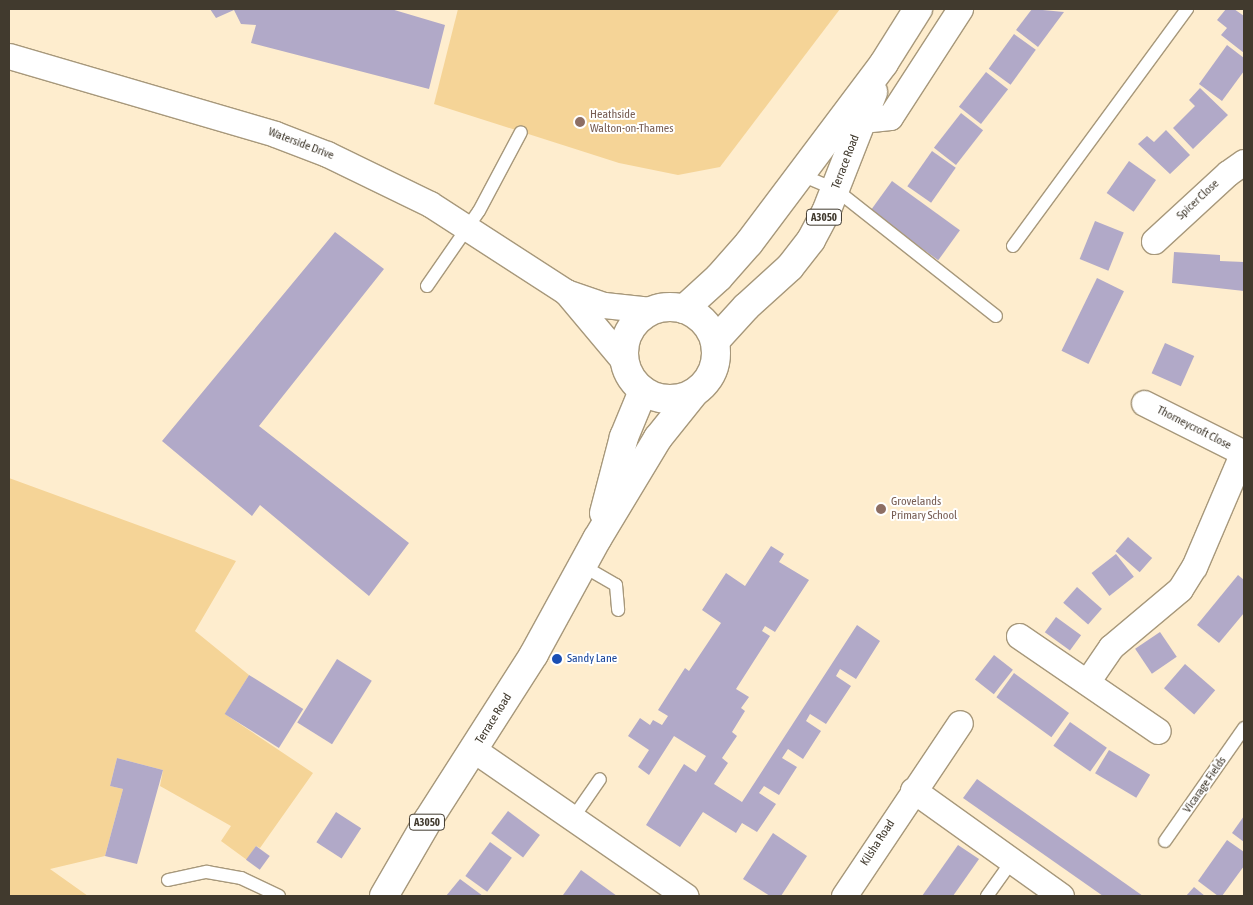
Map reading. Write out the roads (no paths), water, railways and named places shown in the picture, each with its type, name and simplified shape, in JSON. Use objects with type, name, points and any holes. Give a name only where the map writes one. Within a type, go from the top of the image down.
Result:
[{"type":"main road","name":"Terrace Road","points":[[684,309],[720,278],[749,243],[884,63],[918,9]]},
{"type":"main road","name":"Terrace Road","points":[[715,341],[796,260],[811,240],[835,189],[884,63]]},
{"type":"main road","points":[[661,307],[684,309],[704,321],[715,341],[715,365],[711,376],[694,394],[677,399],[659,399],[643,392],[632,380],[624,361],[626,336],[635,322],[651,310],[661,307]]},
{"type":"main road","name":"Terrace Road","points":[[597,538],[624,437],[643,392]]},
{"type":"main road","name":"Terrace Road","points":[[384,896],[428,820],[534,654],[597,538],[658,438],[694,394]]},
{"type":"street","points":[[862,120],[890,117],[960,9]]},
{"type":"street","name":"Waterside Drive","points":[[9,56],[275,134],[370,172],[467,226],[566,292],[604,305],[651,310]]},
{"type":"street","name":"Spicer Close","points":[[1154,241],[1228,173],[1244,162]]},
{"type":"street","name":"Waterside Drive","points":[[566,292],[624,361]]},
{"type":"street","name":"Thorneycroft Close","points":[[1144,403],[1244,453]]},
{"type":"street","points":[[1087,682],[1121,637],[1180,590],[1194,567],[1244,453]]},
{"type":"street","points":[[1018,636],[1158,731]]},
{"type":"street","name":"Kilsha Road","points":[[844,896],[913,790],[960,723]]},
{"type":"street","points":[[474,750],[686,896]]},
{"type":"street","points":[[913,790],[1061,896]]},
{"type":"lane","points":[[1013,246],[1187,9]]},
{"type":"lane","points":[[427,286],[479,210],[521,132]]},
{"type":"lane","points":[[799,174],[835,189],[996,316]]},
{"type":"lane","points":[[583,566],[616,585],[618,610]]},
{"type":"lane","name":"Vicarage Fields","points":[[1165,841],[1244,728]]},
{"type":"lane","points":[[573,818],[600,778]]},
{"type":"lane","points":[[987,896],[1012,861]]},
{"type":"lane","points":[[168,880],[207,872],[241,878],[279,896]]},
{"type":"place","name":"Heathside Walton-on-Thames","points":[[580,122]]},
{"type":"place","name":"Grovelands Primary School","points":[[881,509]]},
{"type":"place","name":"Sandy Lane","points":[[557,659]]}]
